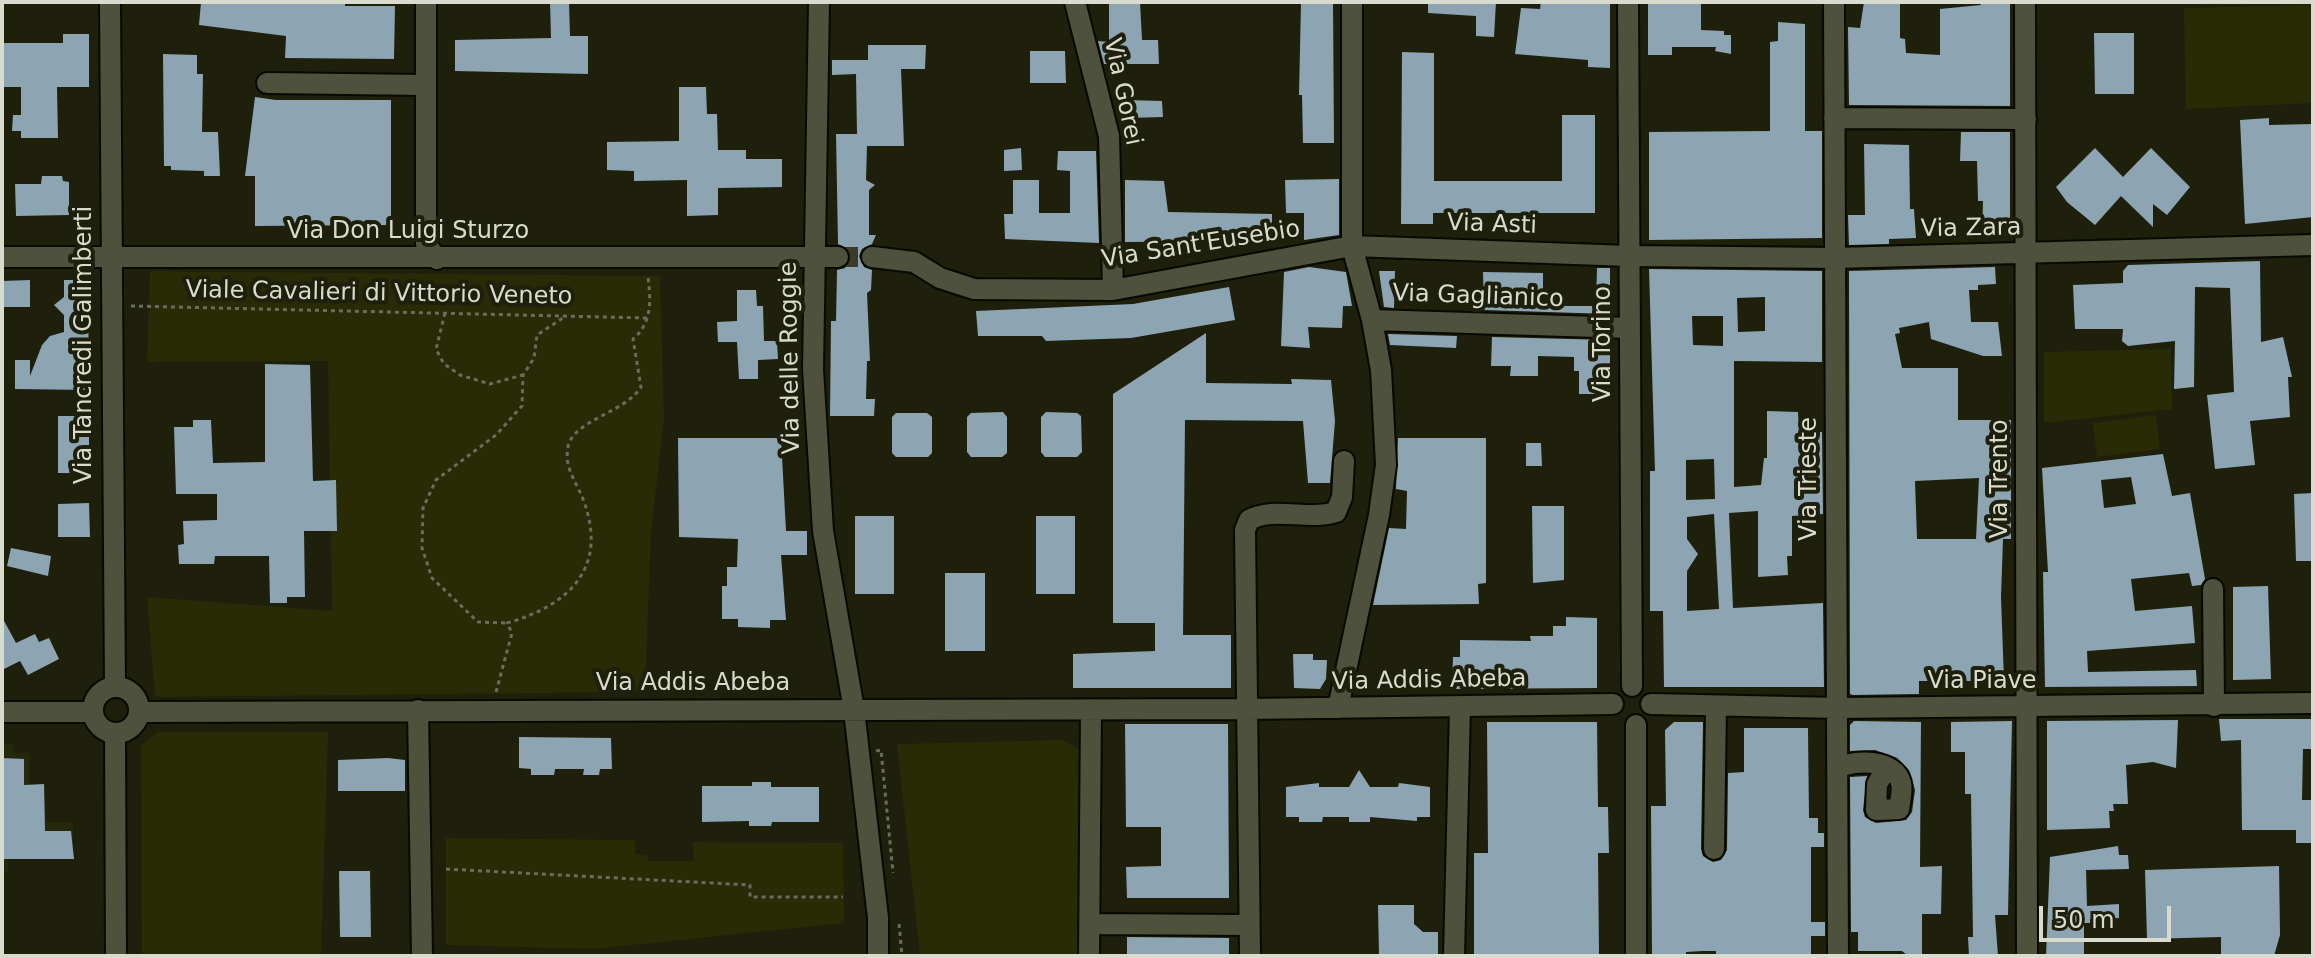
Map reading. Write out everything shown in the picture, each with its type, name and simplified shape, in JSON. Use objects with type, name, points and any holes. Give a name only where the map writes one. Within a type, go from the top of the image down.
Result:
[{"type":"street","name":"Via Tancredi Galimberti","points":[[110,2],[115,687]]},
{"type":"street","points":[[426,2],[426,244],[437,259]]},
{"type":"street","name":"Via delle Roggie","points":[[819,2],[813,369],[823,531],[854,710],[878,918],[878,956]]},
{"type":"street","name":"Via Gorei","points":[[1075,2],[1109,136],[1113,290]]},
{"type":"street","points":[[1338,708],[1379,515],[1386,465],[1381,370],[1372,320],[1352,246],[1352,2]]},
{"type":"street","name":"Via Torino","points":[[1628,2],[1632,686]]},
{"type":"street","name":"Via Trieste","points":[[1834,2],[1838,956]]},
{"type":"street","name":"Via Trento","points":[[2025,2],[2027,956]]},
{"type":"street","points":[[267,83],[424,85]]},
{"type":"street","points":[[1834,118],[2026,119]]},
{"type":"street","name":"Via Zara","points":[[1629,256],[1835,258],[2313,245]]},
{"type":"street","name":"Via Sant'Eusebio","points":[[872,257],[914,262],[940,278],[974,289],[1113,290],[1352,246]]},
{"type":"street","name":"Via Asti","points":[[1352,246],[1629,256]]},
{"type":"street","name":"Via Don Luigi Sturzo","points":[[2,257],[815,259]]},
{"type":"street","points":[[815,259],[838,257]]},
{"type":"street","name":"Via Gaglianico","points":[[1372,320],[1630,328]]},
{"type":"street","points":[[1250,956],[1245,530],[1249,520],[1261,513],[1319,518],[1336,512],[1342,497],[1344,461]]},
{"type":"street","points":[[2213,589],[2214,706]]},
{"type":"street","points":[[1636,725],[1621,720],[1613,704],[1621,690],[1632,686],[1645,692],[1651,704],[1647,715],[1636,725],[1636,956]]},
{"type":"street","points":[[115,687],[133,694],[139,712],[132,728],[115,733],[100,727],[93,712],[99,695],[115,687]]},
{"type":"street","name":"Via Piave","points":[[1651,704],[2028,708],[2313,703]]},
{"type":"street","name":"Via Addis Abeba","points":[[139,712],[1091,710],[1613,704]]},
{"type":"street","points":[[1454,956],[1460,707]]},
{"type":"street","points":[[1714,849],[1716,707]]},
{"type":"street","points":[[418,710],[422,956]]},
{"type":"street","points":[[1089,956],[1091,710]]},
{"type":"street","points":[[2,712],[93,712]]},
{"type":"street","points":[[115,733],[116,956]]},
{"type":"street","points":[[1838,768],[1846,764],[1879,763],[1887,768]]},
{"type":"street","points":[[1090,924],[1249,925]]},
{"type":"path","points":[[566,316],[537,335],[534,358],[523,375],[522,406],[496,435],[436,480],[423,508],[421,531],[425,561],[432,578],[478,622],[507,623],[538,615],[563,598],[591,561],[593,537],[582,496],[569,471],[568,446],[574,432],[632,401],[641,387],[633,339],[643,330],[651,304],[646,257]]},
{"type":"path","name":"Viale Cavalieri di Vittorio Veneto","points":[[110,306],[647,318]]},
{"type":"path","points":[[445,313],[436,349],[444,364],[460,375],[490,384],[523,375]]},
{"type":"path","points":[[491,710],[512,633],[507,623]]},
{"type":"path","points":[[446,869],[750,885],[750,897],[843,897]]},
{"type":"shaded area","points":[[2313,5],[2313,103],[2186,109],[2184,8]]},
{"type":"shaded area","points":[[150,271],[660,276],[664,419],[651,531],[645,692],[155,697],[147,597],[332,611],[328,361],[147,362]]},
{"type":"shaded area","points":[[2171,349],[2172,409],[2044,423],[2044,352]]},
{"type":"shaded area","points":[[2156,415],[2160,449],[2097,457],[2093,423]]},
{"type":"shaded area","points":[[158,732],[328,732],[321,956],[142,956],[141,746]]},
{"type":"shaded area","points":[[2,740],[4,744],[14,744],[14,753],[29,753],[29,788],[45,783],[46,822],[73,822],[73,852],[8,854],[8,871],[2,871]]},
{"type":"shaded area","points":[[1062,740],[1079,749],[1078,956],[920,956],[897,744]]},
{"type":"shaded area","points":[[446,838],[635,840],[635,854],[648,855],[648,861],[694,861],[693,842],[843,843],[844,923],[593,949],[446,945]]},
{"type":"building","points":[[201,2],[345,2],[345,6],[395,6],[394,59],[285,58],[286,36],[199,25]]},
{"type":"building","points":[[550,2],[569,2],[570,36],[588,36],[588,74],[455,71],[455,40],[551,38]]},
{"type":"building","points":[[1109,2],[1140,2],[1142,40],[1158,40],[1159,64],[1104,64],[1098,41],[1109,42]]},
{"type":"building","points":[[1301,2],[1333,2],[1334,143],[1303,143],[1302,95],[1299,95]]},
{"type":"building","points":[[1428,2],[1496,2],[1494,37],[1476,36],[1476,16],[1428,13]]},
{"type":"building","points":[[1541,2],[1610,2],[1610,68],[1588,67],[1588,60],[1515,54],[1521,8],[1540,9]]},
{"type":"building","points":[[1648,2],[1701,2],[1701,30],[1724,31],[1724,35],[1731,35],[1731,54],[1715,51],[1716,47],[1672,47],[1672,55],[1648,55]]},
{"type":"building","points":[[1864,2],[1900,2],[1900,38],[1905,39],[1906,53],[1940,55],[1940,9],[1981,5],[1980,2],[2010,2],[2010,106],[1849,105],[1848,27],[1860,28]]},
{"type":"building","points":[[1778,22],[1805,24],[1805,131],[1822,131],[1822,238],[1649,240],[1649,132],[1770,131],[1770,42],[1778,41]]},
{"type":"building","points":[[2094,33],[2134,33],[2134,94],[2095,94]]},
{"type":"building","points":[[63,34],[89,34],[89,87],[57,87],[58,138],[21,138],[21,131],[12,131],[13,115],[21,115],[21,87],[2,87],[2,43],[63,43]]},
{"type":"building","points":[[868,45],[926,45],[925,69],[901,69],[904,146],[867,146],[866,180],[875,185],[869,190],[869,235],[876,235],[872,244],[862,249],[859,256],[864,267],[872,270],[871,290],[867,293],[870,361],[867,361],[866,399],[875,399],[874,416],[830,416],[831,321],[836,321],[837,270],[845,268],[851,258],[849,250],[838,244],[836,134],[857,134],[856,74],[832,75],[832,60],[868,60]]},
{"type":"building","points":[[1030,51],[1065,51],[1066,83],[1030,83]]},
{"type":"building","points":[[1402,52],[1434,53],[1434,181],[1562,181],[1562,115],[1595,115],[1595,213],[1433,213],[1433,224],[1401,224]]},
{"type":"building","points":[[163,54],[197,55],[197,74],[203,74],[202,132],[218,132],[220,176],[204,176],[204,171],[171,170],[171,166],[164,166]]},
{"type":"building","points":[[679,87],[706,87],[707,114],[717,114],[718,150],[746,150],[746,159],[782,159],[782,187],[718,188],[718,215],[687,216],[687,180],[634,181],[634,171],[607,170],[607,142],[679,141]]},
{"type":"building","points":[[255,97],[276,100],[391,100],[391,225],[255,226],[255,176],[245,176]]},
{"type":"building","points":[[1126,100],[1162,101],[1163,117],[1126,118]]},
{"type":"building","points":[[2269,118],[2269,125],[2313,124],[2313,217],[2245,224],[2240,120]]},
{"type":"building","points":[[1961,132],[2010,132],[2010,235],[1982,236],[1983,201],[1978,201],[1977,161],[1960,161]]},
{"type":"building","points":[[1864,144],[1909,145],[1910,209],[1914,209],[1916,238],[1889,239],[1889,244],[1849,245],[1848,215],[1865,215]]},
{"type":"building","points":[[1021,148],[1022,170],[1004,171],[1004,150]]},
{"type":"building","points":[[2095,148],[2123,177],[2151,148],[2190,187],[2167,215],[2153,204],[2153,227],[2121,196],[2095,225],[2067,202],[2056,187]]},
{"type":"building","points":[[1058,151],[1096,151],[1099,243],[1005,239],[1004,214],[1013,214],[1013,180],[1039,180],[1039,213],[1070,213],[1070,171],[1057,170]]},
{"type":"building","points":[[42,176],[62,176],[63,181],[69,182],[69,215],[16,216],[15,184],[41,184]]},
{"type":"building","points":[[1339,179],[1339,235],[1304,240],[1304,213],[1286,213],[1285,180]]},
{"type":"building","points":[[1125,180],[1164,181],[1168,212],[1272,214],[1272,241],[1125,242]]},
{"type":"building","points":[[2260,261],[2261,342],[2283,337],[2292,377],[2288,377],[2290,417],[2250,421],[2255,465],[2215,469],[2207,395],[2234,392],[2230,288],[2195,287],[2194,387],[2174,389],[2175,341],[2128,346],[2122,341],[2123,329],[2075,329],[2073,285],[2123,283],[2123,271],[2128,265]]},
{"type":"building","points":[[1309,267],[1346,272],[1352,306],[1343,306],[1342,328],[1308,327],[1310,348],[1281,346],[1284,272]]},
{"type":"building","points":[[1995,267],[1996,284],[1978,285],[1978,290],[1969,290],[1971,322],[1998,322],[2002,356],[1983,356],[1931,339],[1929,322],[1899,328],[1900,333],[1895,334],[1902,368],[1958,368],[1958,420],[2011,420],[2011,539],[2003,539],[2001,597],[2004,681],[1919,681],[1919,694],[1850,694],[1849,271]],"holes":[[[1979,478],[1976,539],[1917,539],[1915,481]]]},
{"type":"building","points":[[1597,268],[1610,268],[1610,314],[1484,310],[1483,272],[1543,273],[1543,306],[1596,306]]},
{"type":"building","points":[[1649,269],[1822,271],[1822,362],[1734,361],[1734,487],[1761,485],[1764,458],[1767,458],[1767,411],[1798,412],[1799,431],[1822,432],[1823,514],[1792,516],[1792,556],[1787,556],[1788,575],[1758,577],[1758,511],[1729,513],[1733,608],[1823,603],[1824,687],[1664,687],[1663,611],[1650,611],[1650,471],[1655,471]],"holes":[[[1765,297],[1765,331],[1738,332],[1737,298]],[[1692,316],[1723,316],[1723,346],[1693,345]],[[1714,459],[1715,499],[1686,500],[1686,460]],[[1714,514],[1719,609],[1687,611],[1687,571],[1698,554],[1687,539],[1687,517]]]},
{"type":"building","points":[[1379,271],[1395,271],[1394,308],[1384,307]]},
{"type":"building","points":[[30,280],[30,307],[2,307],[2,281]]},
{"type":"building","points":[[64,280],[88,280],[89,390],[15,389],[15,360],[30,360],[30,376],[42,345],[50,336],[64,332],[64,315],[54,305],[64,297]]},
{"type":"building","points":[[1229,287],[1235,320],[1131,338],[1046,341],[1042,336],[978,336],[976,311],[1133,304]]},
{"type":"building","points":[[737,290],[756,290],[757,306],[763,306],[764,341],[777,341],[778,359],[758,360],[758,379],[739,379],[737,342],[718,342],[717,322],[737,321]]},
{"type":"building","points":[[1206,333],[1206,383],[1292,384],[1291,379],[1331,380],[1335,421],[1330,483],[1308,483],[1303,421],[1185,420],[1183,635],[1231,635],[1231,688],[1073,688],[1073,654],[1155,651],[1155,623],[1113,623],[1113,394]]},
{"type":"building","points":[[1388,334],[1457,336],[1456,348],[1390,345]]},
{"type":"building","points":[[1492,337],[1610,340],[1610,394],[1579,394],[1579,371],[1574,371],[1574,357],[1538,356],[1538,376],[1510,376],[1511,366],[1491,366]]},
{"type":"building","points":[[265,364],[310,365],[313,481],[336,480],[337,531],[304,531],[305,597],[287,597],[287,603],[270,603],[269,556],[215,556],[214,564],[179,564],[178,545],[184,544],[183,521],[217,520],[217,494],[176,494],[174,427],[193,427],[193,420],[211,420],[213,463],[265,462]]},
{"type":"building","points":[[1003,412],[1007,417],[1007,453],[1002,457],[971,457],[967,452],[967,417],[971,413]]},
{"type":"building","points":[[1046,412],[1077,413],[1081,416],[1082,452],[1077,457],[1045,457],[1041,452],[1041,417]]},
{"type":"building","points":[[896,413],[927,413],[932,417],[932,453],[928,457],[896,457],[892,453],[892,417]]},
{"type":"building","points":[[58,416],[89,416],[89,473],[58,473]]},
{"type":"building","points":[[678,438],[781,438],[786,531],[807,531],[807,555],[781,555],[786,620],[770,620],[770,628],[738,627],[738,619],[722,619],[722,586],[727,586],[727,567],[737,567],[738,539],[679,537]]},
{"type":"building","points":[[1398,438],[1486,438],[1486,583],[1478,584],[1479,604],[1373,605],[1389,528],[1406,529],[1407,491],[1396,489]]},
{"type":"building","points":[[1526,443],[1541,443],[1542,466],[1526,466]]},
{"type":"building","points":[[2163,454],[2172,496],[2190,493],[2205,579],[2201,585],[2192,586],[2189,573],[2131,579],[2135,611],[2192,606],[2195,643],[2087,651],[2088,672],[2196,670],[2197,686],[2045,687],[2043,572],[2048,572],[2042,468]],"holes":[[[2131,477],[2136,504],[2104,508],[2101,480]]]},
{"type":"building","points":[[2313,493],[2313,561],[2296,561],[2294,494]]},
{"type":"building","points":[[89,503],[90,537],[58,537],[58,504]]},
{"type":"building","points":[[1532,506],[1564,506],[1564,580],[1533,583]]},
{"type":"building","points":[[855,516],[894,516],[894,594],[855,594]]},
{"type":"building","points":[[1036,516],[1075,516],[1075,594],[1036,594]]},
{"type":"building","points":[[11,548],[51,556],[48,576],[7,566]]},
{"type":"building","points":[[945,573],[985,573],[985,651],[945,651]]},
{"type":"building","points":[[2268,586],[2271,679],[2233,680],[2233,587]]},
{"type":"building","points":[[2,617],[16,643],[35,634],[39,642],[49,638],[59,659],[28,675],[20,661],[2,670]]},
{"type":"building","points":[[1566,617],[1597,618],[1597,688],[1452,689],[1453,657],[1460,657],[1460,640],[1531,641],[1530,636],[1553,636],[1553,626],[1566,626]]},
{"type":"building","points":[[1293,654],[1313,654],[1313,660],[1327,660],[1326,679],[1320,689],[1294,688]]},
{"type":"building","points":[[2219,719],[2313,719],[2313,749],[2303,749],[2302,800],[2313,800],[2313,843],[2296,843],[2296,830],[2242,830],[2241,740],[2221,741]]},
{"type":"building","points":[[2178,720],[2176,768],[2153,762],[2126,765],[2128,804],[2113,804],[2114,811],[2109,811],[2110,828],[2047,830],[2047,721]]},
{"type":"building","points":[[1854,721],[1921,722],[1920,867],[1942,866],[1941,914],[1922,914],[1922,956],[1908,956],[1902,951],[1858,951],[1858,932],[1851,932],[1850,777],[1867,776],[1863,810],[1865,817],[1876,823],[1906,820],[1912,812],[1915,790],[1909,770],[1897,758],[1875,750],[1850,751],[1850,725]]},
{"type":"building","points":[[2012,721],[2008,915],[1995,915],[1998,956],[1969,956],[1968,937],[1973,937],[1971,794],[1965,794],[1965,752],[1951,752],[1951,722]]},
{"type":"building","points":[[1487,722],[1597,722],[1598,807],[1608,807],[1609,853],[1598,853],[1599,956],[1474,956],[1474,853],[1488,853]]},
{"type":"building","points":[[1674,722],[1703,722],[1701,849],[1703,856],[1713,862],[1721,860],[1727,850],[1728,773],[1744,772],[1744,728],[1808,728],[1809,818],[1818,818],[1818,833],[1824,833],[1824,847],[1811,847],[1811,922],[1825,922],[1825,936],[1811,936],[1811,956],[1716,956],[1716,951],[1702,951],[1686,952],[1686,956],[1652,956],[1651,806],[1666,806],[1665,730]]},
{"type":"building","points":[[1125,724],[1228,724],[1229,898],[1127,898],[1126,867],[1161,866],[1161,827],[1126,827]]},
{"type":"building","points":[[519,737],[611,738],[612,769],[600,769],[599,775],[583,775],[584,769],[555,769],[554,775],[531,775],[531,769],[519,768]]},
{"type":"building","points":[[2,758],[24,759],[24,785],[44,784],[45,831],[71,831],[74,859],[2,859]]},
{"type":"building","points":[[338,760],[405,760],[405,791],[338,791]]},
{"type":"building","points":[[1359,770],[1370,787],[1398,787],[1399,783],[1430,787],[1430,817],[1417,817],[1417,821],[1370,817],[1370,822],[1349,822],[1349,817],[1323,817],[1322,822],[1299,822],[1299,817],[1286,817],[1286,787],[1319,783],[1319,787],[1349,787]]},
{"type":"building","points":[[752,782],[771,782],[771,787],[819,787],[819,822],[772,822],[771,826],[749,826],[749,821],[702,822],[702,786],[752,786]]},
{"type":"building","points":[[2118,846],[2119,855],[2128,855],[2129,869],[2086,870],[2087,906],[2119,904],[2119,918],[2090,919],[2090,923],[2084,923],[2084,956],[2046,956],[2050,857]]},
{"type":"building","points":[[2279,866],[2280,935],[2274,956],[2221,956],[2221,937],[2147,939],[2145,870]]},
{"type":"building","points":[[339,871],[370,871],[371,937],[340,937]]},
{"type":"building","points":[[1378,905],[1414,905],[1414,924],[1423,932],[1438,932],[1438,956],[1379,956]]},
{"type":"building","points":[[1127,937],[1229,938],[1229,956],[1127,956]]},
{"type":"tunnel","points":[[838,257],[872,257]]}]
